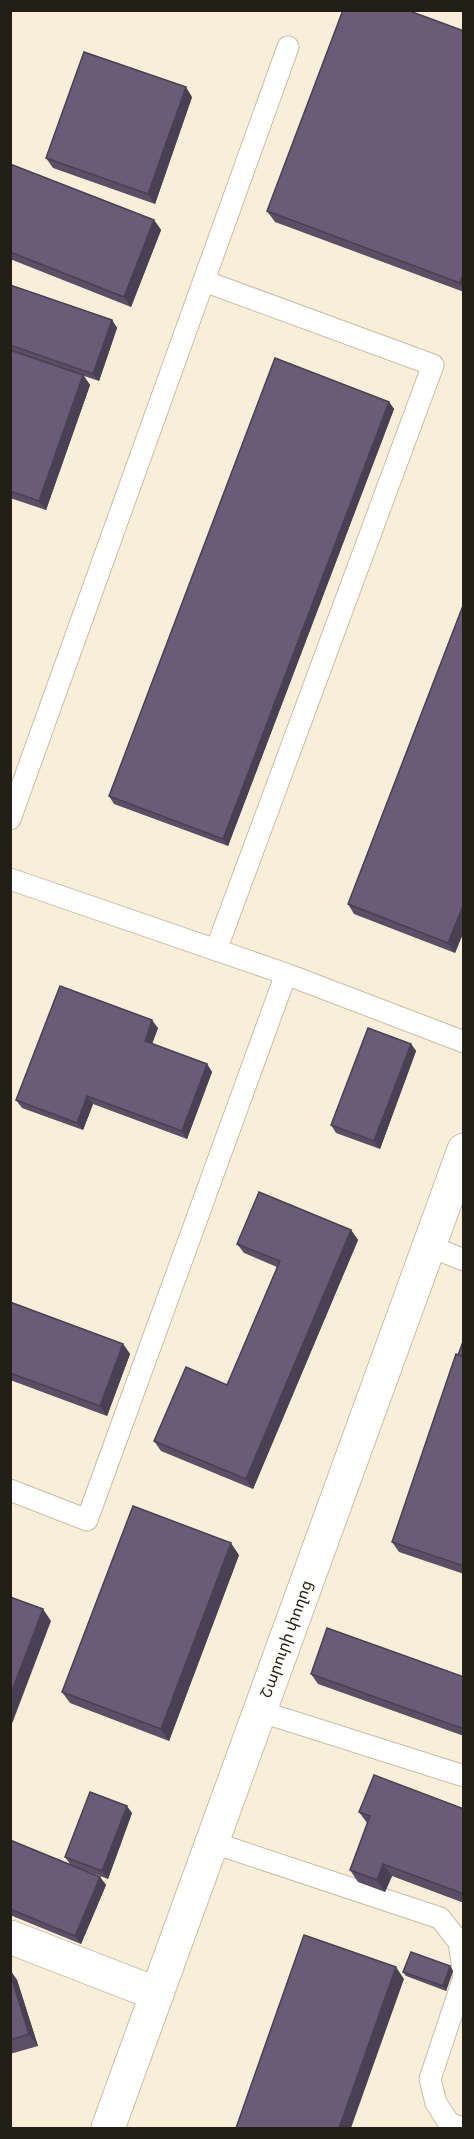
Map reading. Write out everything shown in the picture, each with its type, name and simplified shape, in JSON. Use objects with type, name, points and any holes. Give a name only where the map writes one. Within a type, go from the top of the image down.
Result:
[{"type":"street","name":"Շարուրի փողոց","points":[[108,2128],[464,1150]]},
{"type":"street","points":[[10,1937],[157,1994]]},
{"type":"lane","points":[[10,819],[288,47]]},
{"type":"lane","points":[[204,281],[433,365],[216,950]]},
{"type":"lane","points":[[10,879],[286,974],[464,1042]]},
{"type":"lane","points":[[10,1490],[87,1520],[286,974]]},
{"type":"lane","points":[[429,1246],[464,1260]]},
{"type":"lane","points":[[259,1711],[464,1776]]},
{"type":"lane","points":[[211,1842],[440,1918],[459,1942],[464,1976],[430,2079],[436,2103],[449,2123],[462,2128]]},
{"type":"building","points":[[343,10],[407,10],[464,31],[464,272],[460,283],[267,211]]},
{"type":"building","points":[[84,52],[186,87],[148,194],[46,158]]},
{"type":"building","points":[[10,164],[154,220],[124,297],[10,252]]},
{"type":"building","points":[[10,285],[112,320],[93,374],[10,345]]},
{"type":"building","points":[[10,350],[83,375],[39,501],[10,491]]},
{"type":"building","points":[[275,358],[389,402],[223,839],[109,796]]},
{"type":"building","points":[[464,603],[464,903],[448,943],[348,904]]},
{"type":"building","points":[[60,986],[152,1020],[145,1041],[207,1064],[182,1131],[87,1096],[77,1123],[16,1100]]},
{"type":"building","points":[[368,1028],[411,1044],[374,1141],[331,1125]]},
{"type":"building","points":[[259,1192],[351,1230],[246,1479],[154,1441],[186,1367],[227,1385],[280,1261],[237,1244]]},
{"type":"building","points":[[10,1302],[123,1344],[100,1406],[10,1373]]},
{"type":"building","points":[[464,1339],[464,1357],[458,1355]]},
{"type":"building","points":[[456,1354],[464,1357],[464,1566],[392,1542]]},
{"type":"building","points":[[133,1506],[231,1543],[161,1729],[62,1692]]},
{"type":"building","points":[[10,1597],[43,1609],[10,1696]]},
{"type":"building","points":[[327,1628],[464,1677],[464,1729],[311,1674]]},
{"type":"building","points":[[374,1775],[464,1809],[464,1894],[383,1864],[377,1880],[350,1870],[370,1816],[359,1812]]},
{"type":"building","points":[[90,1792],[127,1806],[102,1871],[65,1857]]},
{"type":"building","points":[[10,1840],[100,1877],[75,1936],[10,1909]]},
{"type":"building","points":[[304,1935],[396,1967],[339,2128],[236,2128]]},
{"type":"building","points":[[411,1952],[450,1966],[443,1986],[403,1972]]},
{"type":"building","points":[[10,1973],[29,2034],[10,2040]]}]
